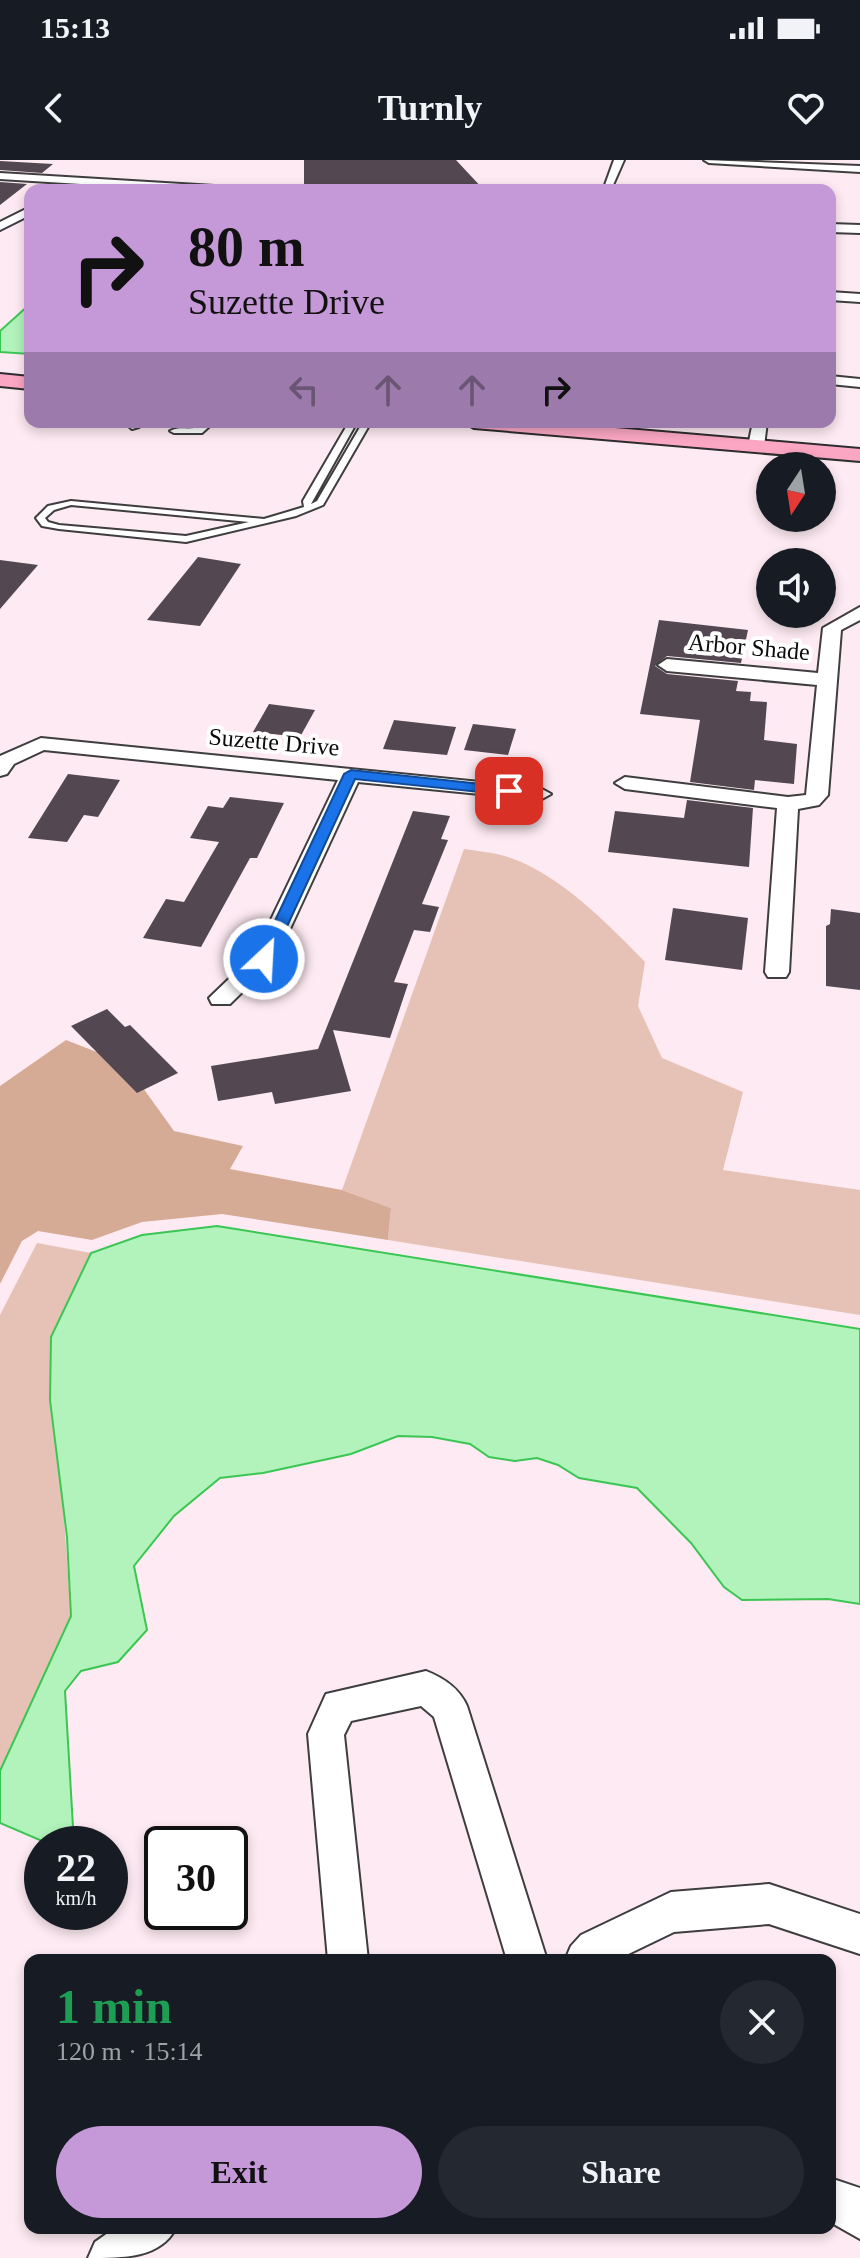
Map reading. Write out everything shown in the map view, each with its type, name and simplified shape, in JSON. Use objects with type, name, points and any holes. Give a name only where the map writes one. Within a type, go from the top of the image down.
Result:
[{"type":"main road","points":[[0,368],[24,370]]},
{"type":"main road","points":[[0,380],[24,382]]},
{"type":"main road","points":[[629,428],[758,433],[860,455]]},
{"type":"main road","points":[[704,428],[860,440]]},
{"type":"street","points":[[609,183],[619,160]]},
{"type":"street","points":[[709,160],[860,169]]},
{"type":"street","points":[[0,176],[133,184]]},
{"type":"street","points":[[63,184],[68,180]]},
{"type":"street","points":[[0,227],[24,213]]},
{"type":"street","points":[[836,228],[860,229]]},
{"type":"street","points":[[836,296],[860,298]]},
{"type":"street","points":[[836,381],[860,383]]},
{"type":"street","points":[[625,783],[788,803],[812,801],[817,795],[832,628],[860,612]]},
{"type":"street","name":"Arbor Shade","points":[[667,665],[827,680]]},
{"type":"street","name":"Suzette Drive","points":[[4,765],[41,744],[540,794]]},
{"type":"street","points":[[221,998],[264,959],[351,774]]},
{"type":"street","points":[[777,972],[788,803]]},
{"type":"street","points":[[347,1954],[326,1734],[339,1706],[426,1688],[449,1706],[525,1954]]},
{"type":"street","points":[[590,1954],[671,1912],[769,1904],[860,1934]]},
{"type":"street","points":[[836,2202],[860,2217]]},
{"type":"street","points":[[111,2258],[145,2234]]},
{"type":"lane","points":[[174,431],[199,431],[203,428]]},
{"type":"lane","points":[[308,508],[307,501],[350,428]]},
{"type":"lane","points":[[263,521],[71,503],[51,508],[40,518],[45,524],[59,527],[186,539],[263,521],[320,503],[364,428]]},
{"type":"shaded area","points":[[24,309],[24,354],[0,352],[0,331]]},
{"type":"shaded area","points":[[464,849],[501,855],[541,872],[579,899],[645,962],[638,1006],[662,1058],[743,1092],[723,1170],[860,1190],[860,1315],[388,1240],[391,1208],[342,1190]]},
{"type":"shaded area","points":[[66,1040],[125,1063],[174,1131],[243,1146],[230,1169],[342,1190],[391,1208],[388,1240],[222,1214],[142,1222],[92,1240],[38,1231],[22,1241],[0,1284],[0,1086]]},
{"type":"shaded area","points":[[217,1226],[860,1329],[860,1604],[828,1599],[742,1600],[724,1587],[691,1543],[637,1488],[579,1478],[558,1465],[537,1458],[515,1461],[489,1457],[470,1444],[432,1437],[398,1436],[351,1454],[263,1473],[220,1478],[174,1516],[134,1566],[147,1630],[118,1662],[81,1671],[65,1691],[73,1826],[24,1826],[24,1833],[0,1823],[0,1771],[71,1616],[67,1537],[50,1400],[51,1337],[91,1253],[142,1235]]},
{"type":"shaded area","points":[[37,1243],[91,1253],[51,1337],[71,1616],[0,1787],[0,1315]]},
{"type":"building","points":[[304,160],[456,160],[478,184],[304,184]]},
{"type":"building","points":[[0,161],[53,164],[42,173],[0,170]]},
{"type":"building","points":[[0,182],[27,184],[24,184],[0,205]]},
{"type":"building","points":[[198,557],[241,564],[200,626],[147,620]]},
{"type":"building","points":[[0,560],[38,565],[0,609]]},
{"type":"building","points":[[659,620],[748,630],[741,663],[667,656],[655,666],[667,674],[738,681],[736,691],[751,692],[750,701],[767,702],[764,740],[797,744],[794,784],[755,780],[754,790],[690,782],[700,720],[640,714]]},
{"type":"building","points":[[269,704],[315,710],[300,737],[253,732]]},
{"type":"building","points":[[394,720],[456,727],[447,755],[383,749]]},
{"type":"building","points":[[473,724],[516,729],[508,755],[464,750]]},
{"type":"building","points":[[68,774],[120,780],[98,817],[84,815],[67,842],[28,838]]},
{"type":"building","points":[[230,797],[284,803],[257,858],[250,858],[201,947],[143,938],[166,899],[184,902],[219,842],[190,838],[208,806],[223,808]]},
{"type":"building","points":[[687,800],[753,808],[749,867],[608,852],[615,811],[684,818]]},
{"type":"building","points":[[413,811],[450,816],[441,839],[448,840],[422,904],[439,907],[430,932],[414,930],[394,982],[408,984],[390,1038],[333,1030],[351,1091],[275,1104],[272,1092],[218,1101],[211,1066],[318,1049]]},
{"type":"building","points":[[673,908],[748,918],[742,970],[665,960]]},
{"type":"building","points":[[831,909],[860,913],[860,990],[826,986],[826,926],[830,924]]},
{"type":"building","points":[[107,1009],[125,1027],[130,1025],[178,1073],[137,1093],[71,1026]]},
{"type":"route","points":[[264,959],[351,774],[509,791]]}]
